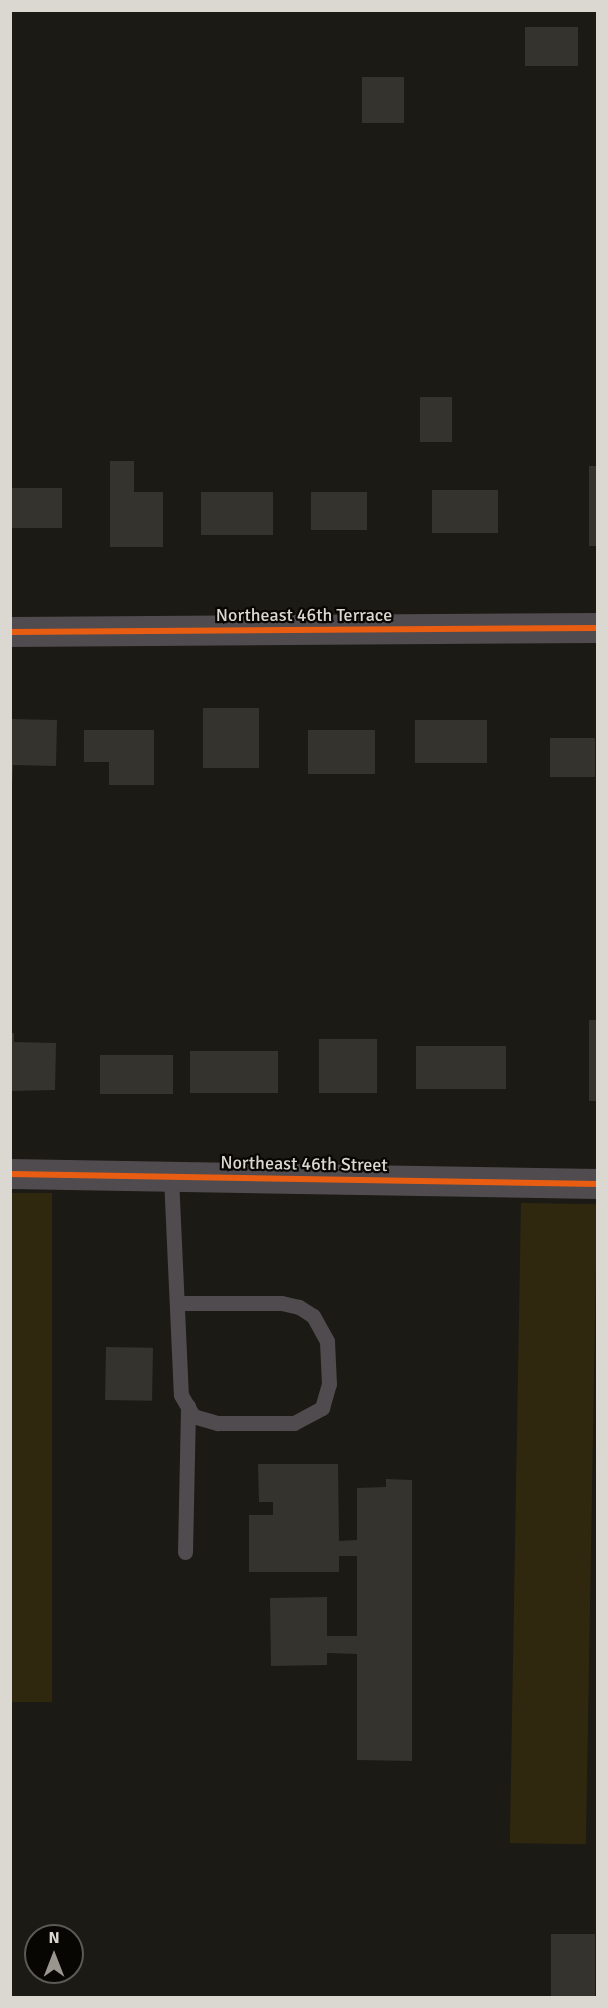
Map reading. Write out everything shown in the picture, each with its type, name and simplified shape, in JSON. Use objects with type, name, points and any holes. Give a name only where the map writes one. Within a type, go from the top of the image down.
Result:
[{"type":"street","name":"Northeast 46th Terrace","points":[[10,632],[597,628]]},
{"type":"street","name":"Northeast 46th Street","points":[[10,1174],[597,1184]]},
{"type":"lane","points":[[171,1177],[181,1395],[193,1416],[218,1423],[294,1423],[321,1408],[329,1384],[327,1341],[314,1316],[299,1307],[281,1304],[177,1304]]},
{"type":"lane","points":[[185,1552],[188,1406]]},
{"type":"shaded area","points":[[10,1193],[52,1193],[52,1702],[10,1702]]},
{"type":"shaded area","points":[[521,1203],[597,1204],[586,1844],[510,1843]]},
{"type":"building","points":[[525,27],[578,27],[578,66],[525,66]]},
{"type":"building","points":[[362,77],[404,77],[404,123],[362,123]]},
{"type":"building","points":[[420,397],[452,397],[452,442],[420,442]]},
{"type":"building","points":[[110,461],[134,461],[134,492],[163,492],[163,547],[110,547]]},
{"type":"building","points":[[589,466],[598,466],[598,546],[589,546]]},
{"type":"building","points":[[10,488],[62,488],[62,528],[10,528]]},
{"type":"building","points":[[432,490],[498,490],[498,533],[432,533]]},
{"type":"building","points":[[201,492],[273,492],[273,535],[201,535]]},
{"type":"building","points":[[311,492],[367,492],[367,530],[311,530]]},
{"type":"building","points":[[203,708],[259,708],[259,768],[203,768]]},
{"type":"building","points":[[10,719],[57,720],[56,766],[13,765],[13,787]]},
{"type":"building","points":[[415,720],[487,720],[487,763],[415,763]]},
{"type":"building","points":[[84,730],[154,730],[154,785],[109,785],[109,762],[84,762]]},
{"type":"building","points":[[308,730],[375,730],[375,774],[308,774]]},
{"type":"building","points":[[550,738],[595,738],[595,777],[550,777]]},
{"type":"building","points":[[589,1020],[598,1020],[598,1101],[589,1101]]},
{"type":"building","points":[[10,1033],[14,1033],[14,1042],[56,1043],[55,1090],[10,1091]]},
{"type":"building","points":[[319,1039],[377,1039],[377,1093],[319,1093]]},
{"type":"building","points":[[416,1046],[506,1046],[506,1089],[416,1089]]},
{"type":"building","points":[[190,1051],[278,1051],[278,1093],[190,1093]]},
{"type":"building","points":[[100,1055],[173,1055],[173,1094],[100,1094]]},
{"type":"building","points":[[106,1347],[153,1348],[152,1401],[105,1400]]},
{"type":"building","points":[[258,1464],[338,1464],[339,1541],[357,1540],[357,1488],[386,1487],[386,1479],[412,1480],[412,1761],[357,1760],[357,1654],[327,1653],[327,1665],[271,1666],[270,1598],[327,1597],[327,1636],[357,1636],[357,1556],[339,1556],[339,1572],[249,1572],[249,1515],[273,1515],[273,1502],[259,1502]]},
{"type":"building","points":[[551,1934],[595,1934],[595,1998],[551,1998]]},
{"type":"cycle path","points":[[10,632],[598,628]]},
{"type":"cycle path","points":[[10,1174],[598,1184]]}]
